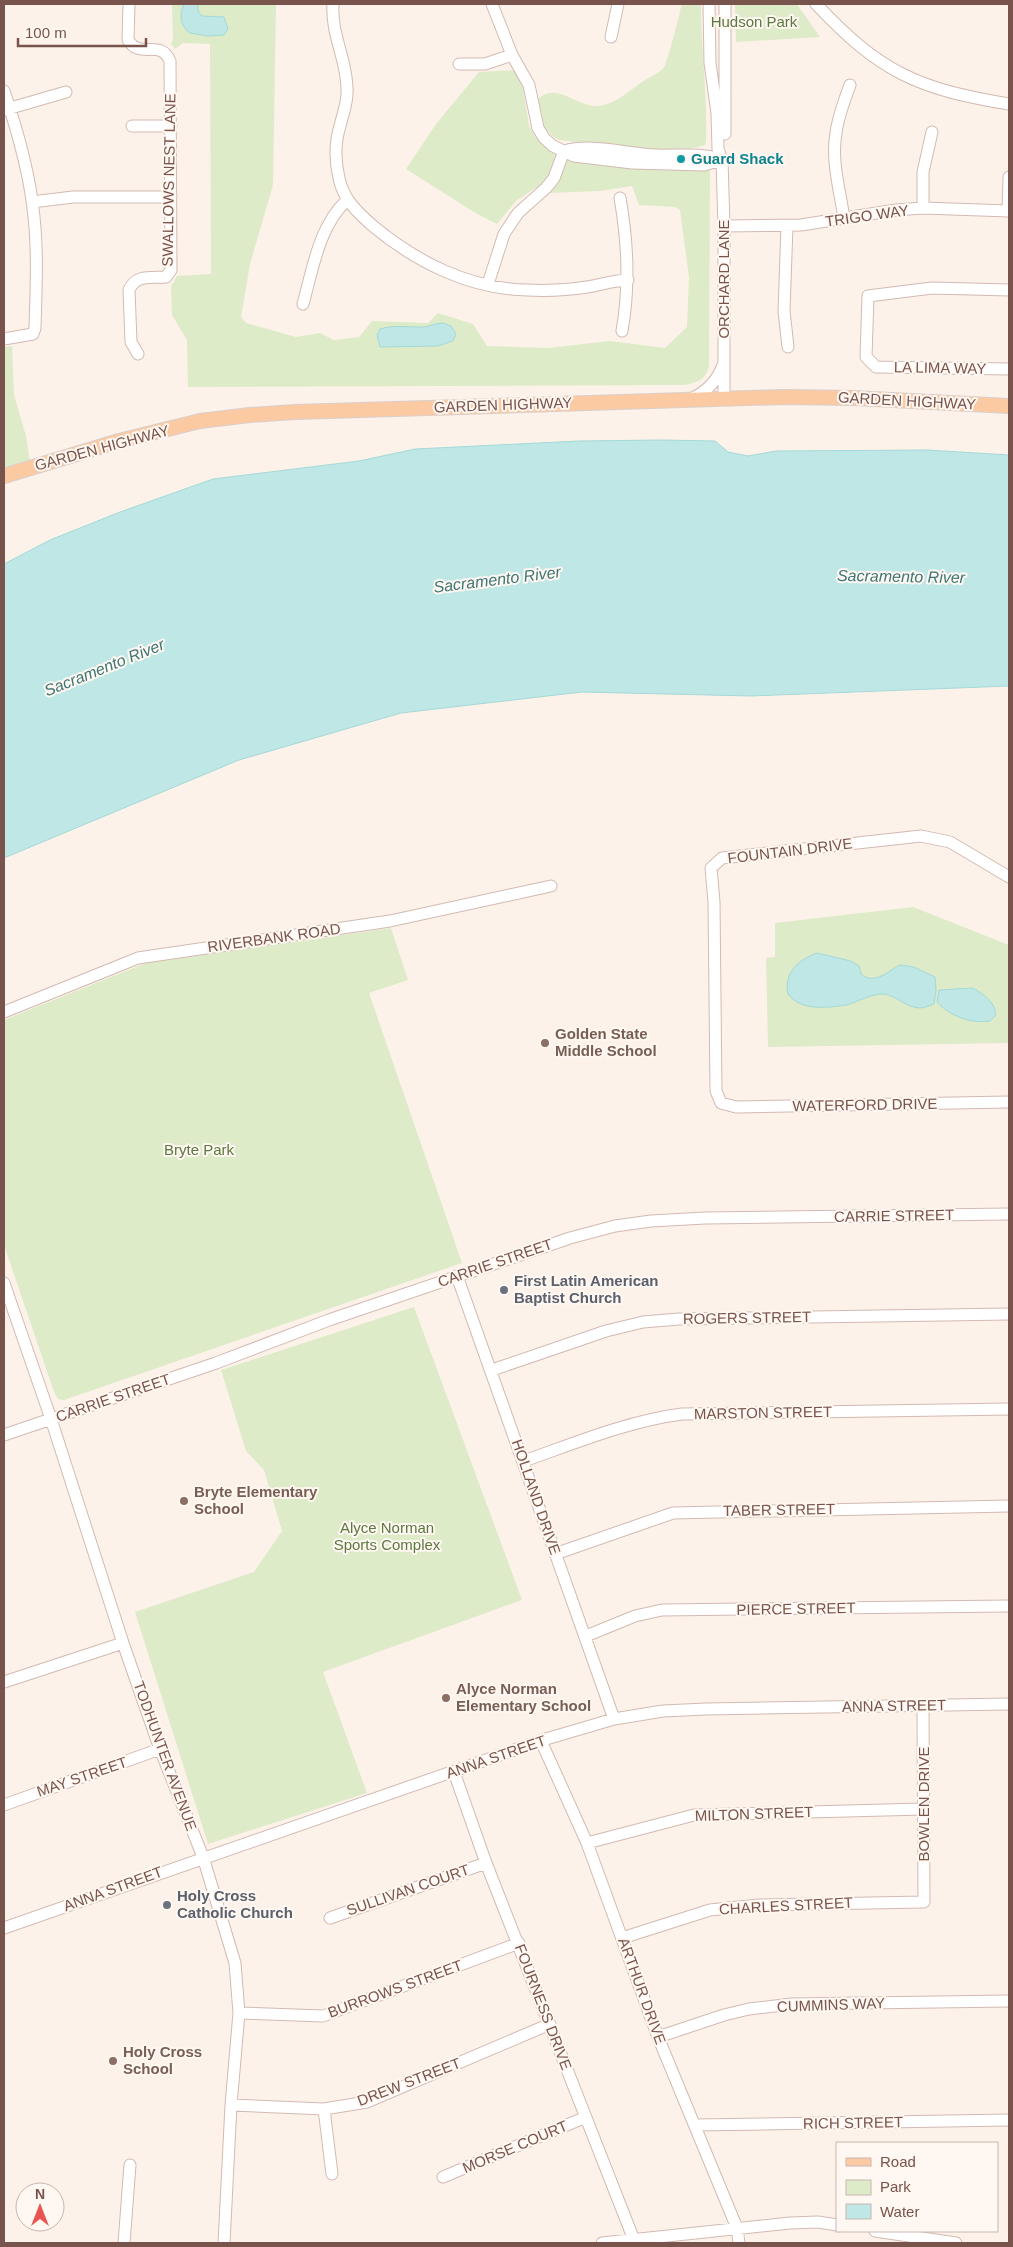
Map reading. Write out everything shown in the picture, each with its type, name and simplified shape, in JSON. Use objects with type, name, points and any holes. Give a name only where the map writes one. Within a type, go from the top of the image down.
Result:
[{"type":"main road","name":"GARDEN HIGHWAY","points":[[4,476],[119,441],[200,422],[250,415],[724,398],[853,398],[1009,406]]},
{"type":"street","name":"SWALLOWS NEST LANE","points":[[129,4],[128,40],[136,49],[161,50],[166,53],[170,61],[171,270],[166,277],[139,279],[133,282],[130,290],[131,342],[138,354]]},
{"type":"street","points":[[333,4],[334,36],[346,72],[348,87],[336,144],[339,178],[346,200],[371,224],[406,251],[449,273],[488,284],[526,290],[566,290],[628,280]]},
{"type":"street","points":[[492,4],[512,55],[532,91],[538,128],[544,138],[553,146],[564,151],[574,148],[592,149],[657,155],[709,156],[722,160]]},
{"type":"street","points":[[611,37],[618,4]]},
{"type":"street","name":"ORCHARD LANE","points":[[709,4],[710,63],[718,149],[722,160]]},
{"type":"street","name":"ORCHARD LANE","points":[[724,398],[722,160],[724,149],[725,4]]},
{"type":"street","points":[[816,4],[853,42],[898,73],[950,93],[1009,104]]},
{"type":"street","points":[[459,64],[485,64],[512,55]]},
{"type":"street","points":[[844,218],[835,157],[835,142],[838,120],[850,85]]},
{"type":"street","points":[[4,91],[7,109],[24,159],[32,202],[36,250],[36,328],[33,334],[4,339]]},
{"type":"street","points":[[7,109],[66,92]]},
{"type":"street","points":[[132,126],[171,126]]},
{"type":"street","points":[[923,208],[923,172],[932,132]]},
{"type":"street","points":[[488,284],[504,234],[522,208],[546,188],[554,178],[564,151]]},
{"type":"street","points":[[1008,211],[1009,177]]},
{"type":"street","points":[[32,202],[73,197],[171,197]]},
{"type":"street","points":[[620,198],[628,248],[628,280],[622,331]]},
{"type":"street","points":[[303,304],[326,228],[334,211],[346,200]]},
{"type":"street","name":"TRIGO WAY","points":[[724,226],[787,226],[923,208],[1008,211]]},
{"type":"street","points":[[787,226],[784,311],[788,347]]},
{"type":"street","name":"LA LIMA WAY","points":[[1009,290],[932,288],[868,296],[866,357],[871,364],[885,367],[1009,369]]},
{"type":"street","points":[[691,399],[707,390],[716,380],[724,361]]},
{"type":"street","name":"FOUNTAIN DRIVE","points":[[721,1103],[716,1091],[714,902],[711,868],[722,858],[922,836],[950,842],[1009,877]]},
{"type":"street","name":"RIVERBANK ROAD","points":[[4,1012],[138,958],[390,921],[551,886]]},
{"type":"street","name":"WATERFORD DRIVE","points":[[721,1103],[736,1107],[1009,1102]]},
{"type":"street","name":"CARRIE STREET","points":[[4,1435],[216,1363],[329,1320],[595,1231],[651,1221],[1009,1214]]},
{"type":"street","name":"HOLLAND DRIVE","points":[[457,1276],[492,1370],[614,1719]]},
{"type":"street","name":"TODHUNTER AVENUE","points":[[4,1283],[51,1419],[123,1643],[160,1749],[202,1857],[227,1932],[235,1963],[239,2013],[231,2105],[224,2243]]},
{"type":"street","name":"ROGERS STREET","points":[[492,1370],[606,1331],[643,1322],[679,1319],[1009,1314]]},
{"type":"street","name":"MARSTON STREET","points":[[524,1461],[643,1421],[682,1414],[1009,1409]]},
{"type":"street","name":"TABER STREET","points":[[556,1554],[673,1513],[1009,1506]]},
{"type":"street","name":"PIERCE STREET","points":[[586,1636],[634,1616],[662,1610],[1009,1606]]},
{"type":"street","points":[[4,1682],[123,1643]]},
{"type":"street","name":"ANNA STREET","points":[[4,1928],[202,1857],[541,1741],[614,1719],[663,1711],[706,1709],[1009,1704]]},
{"type":"street","name":"BOWLEN DRIVE","points":[[923,1706],[924,1902]]},
{"type":"street","name":"ARTHUR DRIVE","points":[[541,1741],[587,1843],[658,2036],[696,2125],[736,2228],[739,2243]]},
{"type":"street","name":"MAY STREET","points":[[4,1804],[160,1749]]},
{"type":"street","name":"FOURNESS DRIVE","points":[[454,1772],[486,1863],[634,2240]]},
{"type":"street","name":"MILTON STREET","points":[[587,1843],[694,1815],[923,1809]]},
{"type":"street","name":"SULLIVAN COURT","points":[[330,1918],[486,1863]]},
{"type":"street","name":"CHARLES STREET","points":[[622,1938],[710,1910],[760,1905],[924,1902]]},
{"type":"street","name":"BURROWS STREET","points":[[239,2013],[323,2016],[519,1943]]},
{"type":"street","name":"CUMMINS WAY","points":[[658,2036],[749,2009],[792,2004],[1009,2001]]},
{"type":"street","name":"DREW STREET","points":[[231,2105],[324,2109],[367,2102],[550,2024]]},
{"type":"street","points":[[324,2109],[332,2174]]},
{"type":"street","name":"MORSE COURT","points":[[443,2177],[586,2117]]},
{"type":"street","name":"RICH STREET","points":[[696,2125],[1009,2120]]},
{"type":"street","points":[[124,2243],[130,2165]]},
{"type":"street","points":[[602,2243],[790,2223],[818,2222],[836,2225]]},
{"type":"street","points":[[882,2232],[956,2243]]},
{"type":"green space","points":[[172,4],[276,4],[273,185],[250,264],[241,317],[246,323],[296,337],[320,333],[334,340],[359,337],[372,321],[428,323],[438,313],[473,324],[487,346],[548,348],[610,341],[665,348],[687,327],[689,277],[680,210],[675,207],[639,205],[632,186],[600,191],[549,193],[540,185],[516,201],[497,224],[477,214],[406,169],[436,124],[479,72],[515,70],[523,88],[529,125],[535,137],[550,151],[571,160],[708,169],[710,172],[709,367],[703,378],[697,382],[684,385],[188,387],[187,340],[172,315],[171,286],[177,276],[211,274],[210,44],[183,43],[175,49],[171,44],[173,40]]},
{"type":"green space","points":[[682,4],[701,4],[706,144],[695,148],[678,149],[636,148],[560,140],[549,133],[545,128],[538,106],[538,99],[545,94],[560,94],[591,106],[605,105],[622,97],[662,69],[669,54]]},
{"type":"green space","name":"Hudson Park","points":[[735,4],[797,4],[820,37],[736,42]]},
{"type":"green space","points":[[12,346],[14,395],[26,436],[30,462],[4,471],[4,347]]},
{"type":"green space","points":[[913,907],[1009,945],[1009,1043],[768,1047],[766,958],[775,957],[775,923]]},
{"type":"green space","name":"Bryte Park","points":[[391,928],[408,980],[369,993],[462,1263],[64,1400],[58,1399],[4,1245],[4,1020],[146,963]]},
{"type":"green space","name":"Alyce Norman Sports Complex","points":[[414,1307],[522,1600],[323,1672],[367,1793],[208,1844],[135,1612],[254,1572],[282,1531],[264,1470],[246,1451],[221,1370]]},
{"type":"water","points":[[184,4],[198,4],[198,11],[202,16],[224,17],[228,29],[224,35],[208,36],[190,33],[184,27],[181,20]]},
{"type":"water","points":[[443,323],[451,326],[456,334],[453,341],[438,346],[380,347],[377,335],[380,329],[423,327]]},
{"type":"water","name":"Sacramento River","points":[[579,441],[715,441],[728,452],[748,456],[776,451],[927,450],[1009,455],[1009,686],[751,696],[582,692],[401,713],[239,760],[4,858],[4,564],[50,540],[120,512],[213,479],[359,461],[415,449]]},
{"type":"water","points":[[817,953],[851,961],[859,966],[861,974],[871,978],[882,976],[900,965],[914,967],[935,977],[936,991],[934,1004],[919,1008],[883,994],[873,995],[851,1004],[839,1006],[814,1007],[799,1003],[788,994],[787,986],[790,973],[799,963]]},
{"type":"water","points":[[973,988],[992,1003],[995,1016],[990,1021],[983,1022],[961,1018],[937,1002],[939,990]]},
{"type":"place","name":"Guard Shack","points":[[681,159]]},
{"type":"place","name":"Golden State Middle School","points":[[545,1043]]},
{"type":"place","name":"First Latin American Baptist Church","points":[[504,1290]]},
{"type":"place","name":"Bryte Elementary School","points":[[184,1501]]},
{"type":"place","name":"Alyce Norman Elementary School","points":[[446,1698]]},
{"type":"place","name":"Holy Cross Catholic Church","points":[[167,1905]]},
{"type":"place","name":"Holy Cross School","points":[[113,2061]]}]
